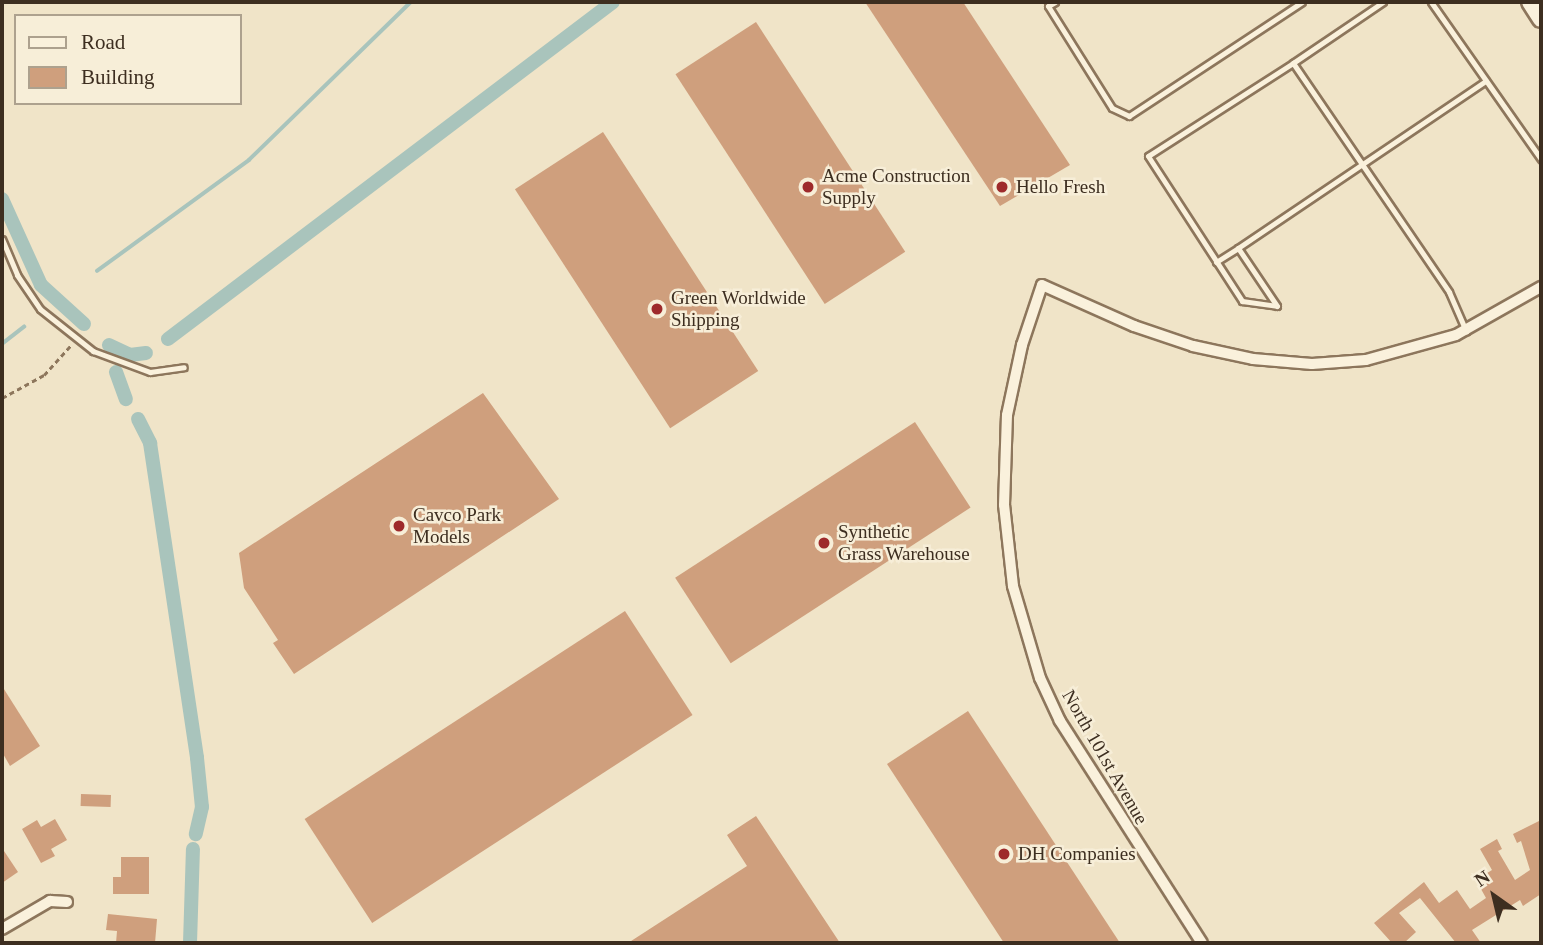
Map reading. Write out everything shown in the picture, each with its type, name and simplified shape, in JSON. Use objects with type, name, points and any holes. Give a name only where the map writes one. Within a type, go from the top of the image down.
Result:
[{"type":"main road","points":[[1530,2],[1541,19]]},
{"type":"street","name":"North 101st Avenue","points":[[1202,943],[1060,721],[1040,678],[1013,586],[1003,505],[1007,415],[1022,345],[1042,285],[1183,343],[1283,363],[1366,360],[1466,331]]},
{"type":"street","points":[[1466,331],[1541,287]]},
{"type":"street","points":[[2,929],[50,901],[66,902]]},
{"type":"lane","points":[[1055,2],[1048,6],[1112,108],[1129,116],[1302,2]]},
{"type":"lane","points":[[1238,247],[1277,306],[1242,301],[1148,156],[1383,2]]},
{"type":"lane","points":[[1432,2],[1541,159]]},
{"type":"lane","points":[[1293,62],[1449,292],[1466,331]]},
{"type":"lane","points":[[1216,262],[1486,81]]},
{"type":"lane","points":[[2,239],[17,275],[40,309],[76,339],[124,365],[150,372],[184,367]]},
{"type":"path","points":[[2,398],[44,375],[76,339]]},
{"type":"building","points":[[865,2],[963,2],[1070,165],[1000,206]]},
{"type":"building","name":"Acme Construction Supply","points":[[756,22],[905,252],[825,304],[675,74]]},
{"type":"building","name":"Green Worldwide Shipping","points":[[603,132],[758,371],[670,428],[515,189]]},
{"type":"building","name":"Cavco Park Models","points":[[483,393],[559,499],[294,674],[273,643],[278,640],[244,588],[239,553]]},
{"type":"building","name":"Synthetic Grass Warehouse","points":[[915,422],[971,508],[731,663],[675,578]]},
{"type":"building","points":[[625,611],[693,715],[372,923],[305,819]]},
{"type":"building","points":[[2,686],[40,746],[10,766],[2,752]]},
{"type":"building","name":"DH Companies","points":[[968,711],[1120,943],[1004,943],[887,764]]},
{"type":"building","points":[[81,794],[111,795],[111,807],[81,806]]},
{"type":"building","points":[[756,816],[840,943],[628,943],[747,866],[727,835]]},
{"type":"building","points":[[55,819],[67,840],[51,849],[55,856],[41,863],[22,829],[37,820],[41,827]]},
{"type":"building","points":[[1541,820],[1541,894],[1523,906],[1520,900],[1472,930],[1481,943],[1456,943],[1420,898],[1399,913],[1416,932],[1404,943],[1392,943],[1374,923],[1424,882],[1439,903],[1457,890],[1470,909],[1486,898],[1476,880],[1492,870],[1480,849],[1497,839],[1502,849],[1498,851],[1515,880],[1530,870],[1521,841],[1517,843],[1513,834]]},
{"type":"building","points":[[2,848],[18,872],[2,883]]},
{"type":"building","points":[[121,857],[149,857],[149,894],[113,894],[113,877],[121,877]]},
{"type":"building","points":[[108,914],[157,919],[155,943],[116,943],[117,931],[106,930]]},
{"type":"waterway","points":[[97,271],[249,160],[411,2]]},
{"type":"waterway","points":[[168,339],[613,2]]},
{"type":"waterway","points":[[2,199],[41,285],[84,324]]},
{"type":"waterway","points":[[2,344],[24,327]]},
{"type":"waterway","points":[[109,345],[130,355],[146,353]]},
{"type":"waterway","points":[[116,372],[126,399]]},
{"type":"waterway","points":[[138,419],[150,443],[197,758],[202,807],[196,834]]},
{"type":"waterway","points":[[190,943],[193,849]]},
{"type":"place","name":"Acme Construction Supply","points":[[808,187]]},
{"type":"place","name":"Hello Fresh","points":[[1002,187]]},
{"type":"place","name":"Green Worldwide Shipping","points":[[657,309]]},
{"type":"place","name":"Cavco Park Models","points":[[399,526]]},
{"type":"place","name":"Synthetic Grass Warehouse","points":[[824,543]]},
{"type":"place","name":"DH Companies","points":[[1004,854]]}]
